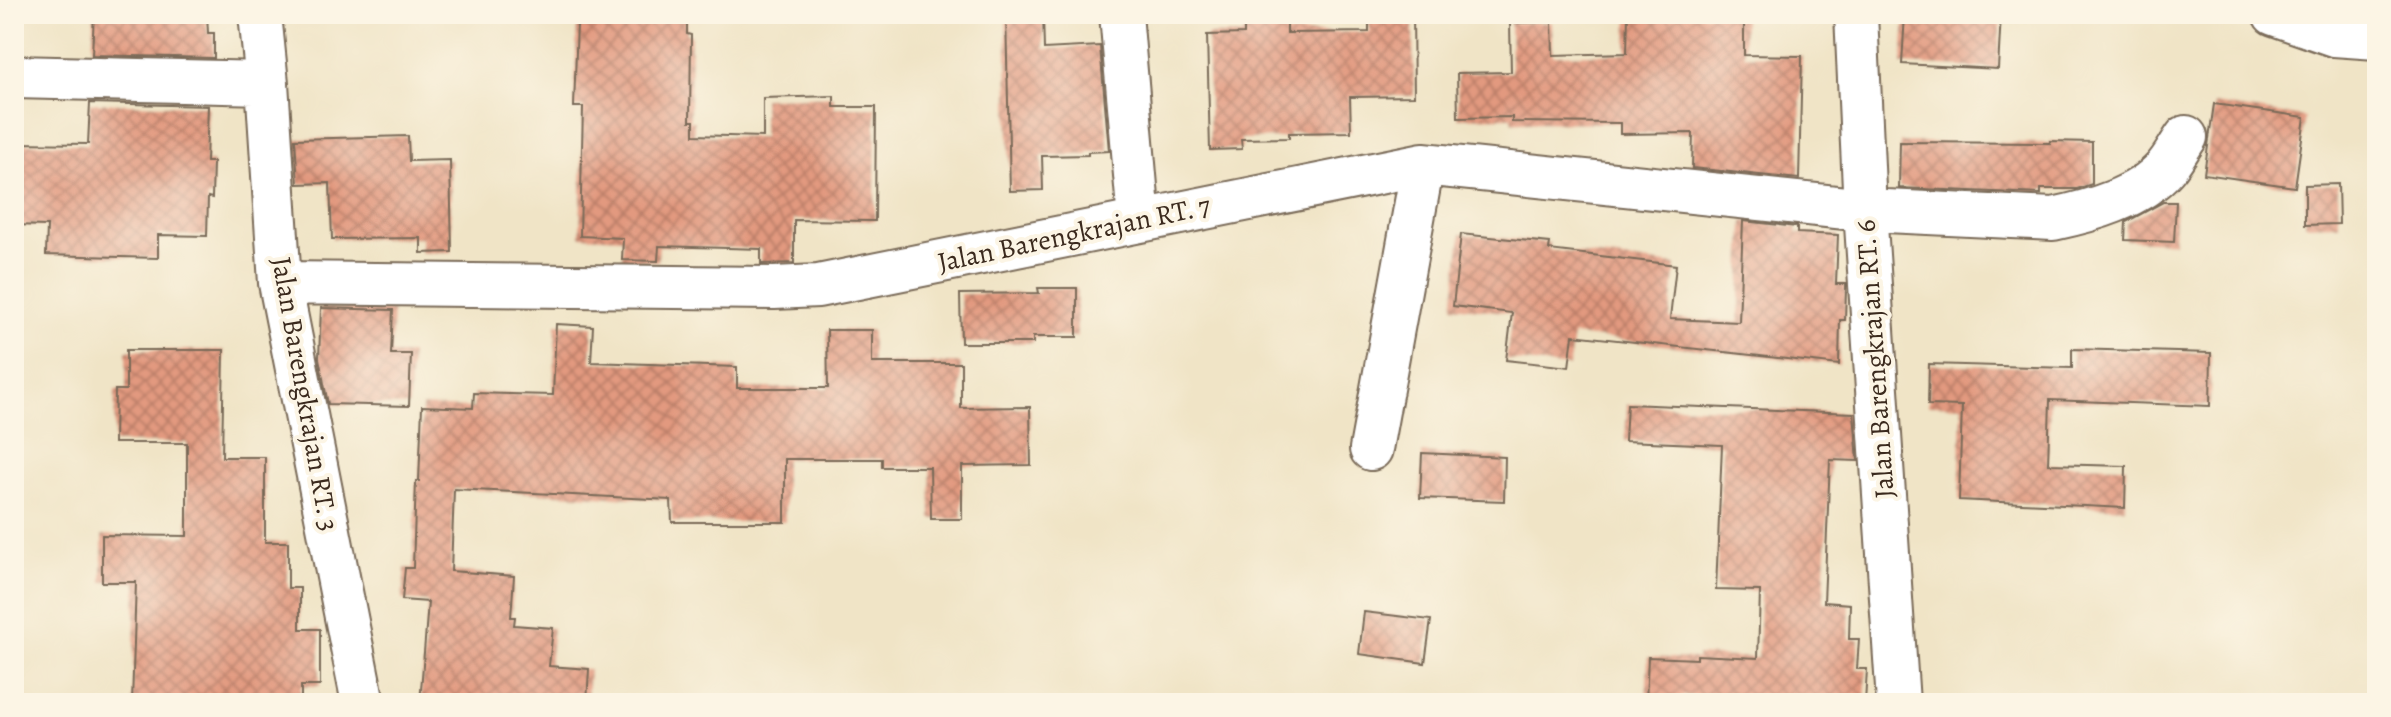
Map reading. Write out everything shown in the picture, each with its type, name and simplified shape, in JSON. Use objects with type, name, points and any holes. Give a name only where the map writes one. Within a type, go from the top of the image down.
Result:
[{"type":"street","name":"Jalan Barengkrajan RT. 3","points":[[260,14],[280,283],[363,703]]},
{"type":"street","points":[[1121,14],[1139,221]]},
{"type":"street","name":"Jalan Barengkrajan RT. 6","points":[[1856,14],[1865,210],[1898,703]]},
{"type":"street","points":[[2274,14],[2334,35],[2377,38]]},
{"type":"street","points":[[14,77],[267,83]]},
{"type":"street","name":"Jalan Barengkrajan RT. 7","points":[[280,283],[818,286],[1423,164],[1865,210],[2053,219],[2078,214],[2142,189],[2166,168],[2186,137]]},
{"type":"street","points":[[1371,449],[1423,164]]},
{"type":"building","points":[[94,14],[207,14],[208,33],[214,33],[214,58],[92,55]]},
{"type":"building","points":[[644,14],[687,14],[687,34],[691,35],[690,121],[694,121],[694,135],[763,137],[763,98],[834,96],[834,107],[876,107],[875,221],[794,220],[794,263],[761,264],[761,249],[659,246],[658,261],[622,260],[623,238],[580,236],[583,107],[574,107],[577,23],[643,24]]},
{"type":"building","points":[[1006,14],[1043,14],[1044,49],[1100,46],[1109,151],[1088,152],[1088,155],[1042,156],[1043,190],[1010,191]]},
{"type":"building","points":[[1244,14],[1287,14],[1287,33],[1369,32],[1369,14],[1413,14],[1414,96],[1350,97],[1351,132],[1289,133],[1289,138],[1241,139],[1242,149],[1210,150],[1207,35],[1244,34]]},
{"type":"building","points":[[1628,14],[1744,14],[1744,55],[1802,56],[1799,179],[1692,168],[1693,133],[1620,134],[1620,123],[1512,122],[1512,117],[1458,118],[1457,73],[1511,72],[1510,23],[1552,22],[1553,55],[1627,53]]},
{"type":"building","points":[[1905,14],[2001,14],[1998,69],[1902,64]]},
{"type":"building","points":[[90,103],[208,106],[206,162],[213,162],[207,236],[158,235],[158,258],[46,255],[47,226],[14,225],[14,143],[88,144]]},
{"type":"building","points":[[2214,104],[2305,117],[2295,187],[2204,174]]},
{"type":"building","points":[[408,136],[409,161],[450,160],[452,252],[421,253],[421,238],[332,239],[330,183],[298,184],[295,139]]},
{"type":"building","points":[[1900,142],[2092,142],[2092,184],[2077,189],[2041,189],[2041,194],[1899,188]]},
{"type":"building","points":[[2338,184],[2339,224],[2305,225],[2305,185]]},
{"type":"building","points":[[2163,202],[2176,202],[2174,242],[2125,240],[2126,222]]},
{"type":"building","points":[[1743,221],[1797,227],[1797,233],[1838,235],[1836,284],[1846,284],[1845,320],[1840,320],[1839,365],[1573,335],[1569,367],[1506,360],[1512,313],[1453,306],[1461,234],[1550,243],[1549,250],[1676,265],[1670,319],[1739,322]]},
{"type":"building","points":[[1038,288],[1077,288],[1077,337],[1033,337],[1033,343],[961,343],[960,294],[1039,293]]},
{"type":"building","points":[[321,308],[393,310],[391,354],[411,354],[409,406],[328,404],[319,358]]},
{"type":"building","points":[[556,324],[593,326],[591,362],[737,367],[737,388],[828,388],[827,330],[872,330],[872,363],[961,363],[961,408],[1030,407],[1031,465],[962,466],[962,519],[931,519],[930,467],[882,467],[882,459],[785,459],[785,522],[672,522],[671,500],[454,489],[451,571],[514,576],[511,617],[515,617],[514,625],[553,628],[549,666],[589,669],[587,703],[420,703],[428,602],[402,600],[405,568],[413,568],[422,406],[473,408],[474,393],[553,395]]},
{"type":"building","points":[[2072,349],[2211,353],[2210,406],[2050,400],[2048,464],[2126,466],[2125,508],[1959,500],[1962,406],[1928,405],[1929,364],[2072,368]]},
{"type":"building","points":[[126,350],[224,350],[222,457],[265,457],[265,542],[288,542],[288,588],[300,588],[300,629],[320,629],[320,686],[301,686],[301,703],[132,703],[136,582],[102,582],[102,535],[187,536],[187,443],[114,443],[115,390],[126,390]]},
{"type":"building","points":[[1627,404],[1854,413],[1858,461],[1830,460],[1824,602],[1850,604],[1849,639],[1859,639],[1857,669],[1867,669],[1865,703],[1681,696],[1680,703],[1646,703],[1648,657],[1697,659],[1697,655],[1758,658],[1760,591],[1716,590],[1722,445],[1625,441]]},
{"type":"building","points":[[1422,453],[1505,457],[1504,501],[1420,498]]},
{"type":"building","points":[[1364,612],[1431,620],[1425,663],[1359,654]]}]
